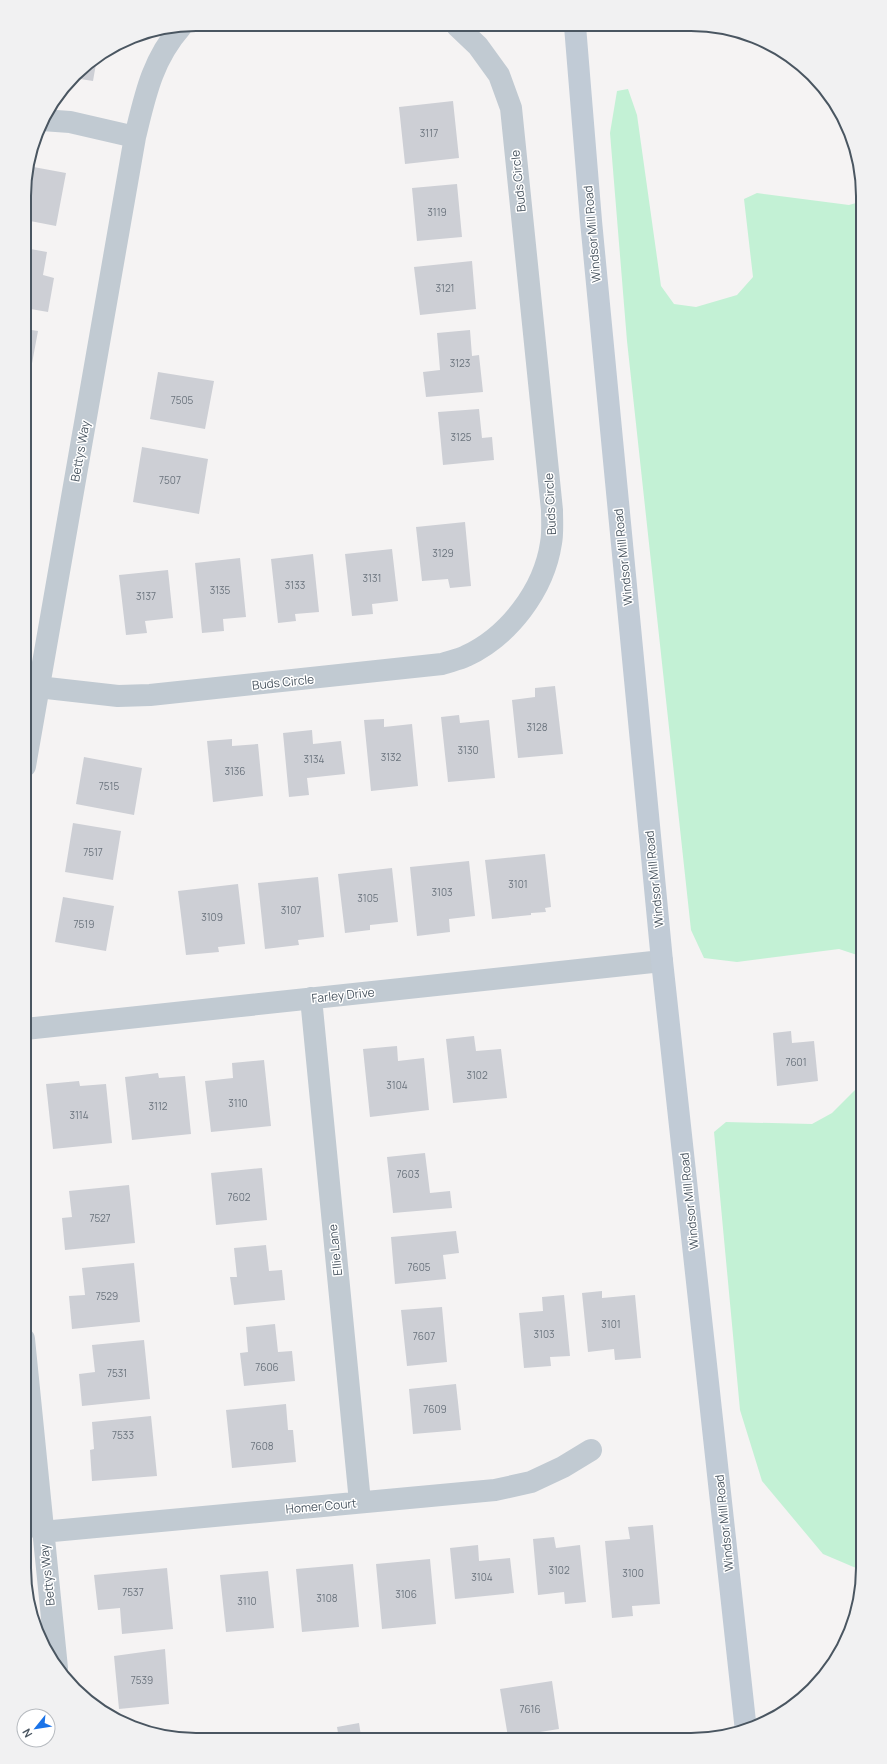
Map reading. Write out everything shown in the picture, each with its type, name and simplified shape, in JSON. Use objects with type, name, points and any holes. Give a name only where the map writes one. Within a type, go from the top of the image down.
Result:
[{"type":"main road","name":"Windsor Mill Road","points":[[575,31],[591,221],[662,961],[745,1724]]},
{"type":"street","name":"Buds Circle","points":[[38,687],[118,696],[150,695],[442,664],[465,656],[491,641],[512,621],[534,593],[544,572],[552,542],[552,510],[511,108],[499,75],[478,46],[462,31]]},
{"type":"street","points":[[49,121],[70,122],[135,137],[146,92],[157,61],[178,32]]},
{"type":"street","name":"Bettys Way","points":[[31,730],[135,137]]},
{"type":"street","name":"Farley Drive","points":[[31,1027],[662,961]]},
{"type":"street","name":"Ellie Lane","points":[[311,998],[360,1502]]},
{"type":"street","name":"Bettys Way","points":[[31,1414],[55,1654]]},
{"type":"street","name":"Homer Court","points":[[42,1532],[495,1490],[531,1482],[591,1450]]},
{"type":"green space","points":[[628,89],[637,115],[661,286],[674,304],[696,307],[737,295],[753,277],[744,199],[757,193],[849,205],[856,203],[856,955],[839,949],[737,962],[704,958],[691,930],[627,341],[610,133],[617,91]]},
{"type":"green space","points":[[856,1089],[856,1568],[823,1554],[762,1481],[740,1410],[714,1132],[726,1122],[812,1124],[832,1113]]},
{"type":"building","points":[[96,65],[93,81],[79,79]]},
{"type":"building","points":[[453,101],[459,158],[405,164],[399,107]]},
{"type":"building","points":[[33,167],[66,173],[56,226],[31,221],[31,185]]},
{"type":"building","points":[[457,184],[462,237],[417,241],[412,188]]},
{"type":"building","points":[[31,249],[47,252],[43,275],[54,278],[48,312],[31,309]]},
{"type":"building","points":[[472,261],[476,309],[420,315],[414,267]]},
{"type":"building","points":[[31,330],[38,331],[31,369]]},
{"type":"building","points":[[470,330],[472,356],[479,355],[483,392],[426,397],[423,372],[440,370],[437,333]]},
{"type":"building","points":[[158,372],[214,381],[205,429],[150,419]]},
{"type":"building","points":[[479,409],[482,438],[492,437],[494,460],[443,465],[438,412]]},
{"type":"building","points":[[142,447],[208,459],[199,514],[133,502]]},
{"type":"building","points":[[465,522],[471,586],[450,588],[448,579],[422,581],[416,527]]},
{"type":"building","points":[[392,549],[398,601],[372,604],[373,614],[352,616],[345,554]]},
{"type":"building","points":[[313,554],[319,612],[295,614],[296,621],[278,623],[271,559]]},
{"type":"building","points":[[240,558],[246,617],[223,619],[224,631],[202,633],[195,563]]},
{"type":"building","points":[[168,570],[173,618],[145,621],[147,633],[126,635],[119,575]]},
{"type":"building","points":[[555,686],[563,754],[518,758],[512,700],[535,697],[535,688]]},
{"type":"building","points":[[459,715],[460,723],[489,720],[495,778],[448,782],[441,717]]},
{"type":"building","points":[[384,719],[384,727],[412,724],[418,786],[371,791],[364,720]]},
{"type":"building","points":[[312,730],[313,744],[341,741],[345,774],[307,778],[309,795],[289,797],[283,733]]},
{"type":"building","points":[[232,739],[232,746],[258,744],[263,796],[213,802],[207,741]]},
{"type":"building","points":[[84,757],[142,768],[134,815],[76,804]]},
{"type":"building","points":[[73,823],[121,831],[113,880],[65,872]]},
{"type":"building","points":[[545,854],[551,907],[545,908],[546,912],[492,919],[485,860]]},
{"type":"building","points":[[469,861],[475,916],[449,919],[450,932],[417,936],[410,867]]},
{"type":"building","points":[[392,868],[398,922],[370,925],[370,930],[345,933],[338,874]]},
{"type":"building","points":[[318,877],[324,937],[298,940],[299,945],[265,949],[258,883]]},
{"type":"building","points":[[238,884],[245,944],[218,947],[219,952],[186,955],[178,891]]},
{"type":"building","points":[[63,897],[114,906],[106,951],[55,942]]},
{"type":"building","points":[[791,1031],[792,1043],[814,1041],[818,1081],[777,1086],[773,1033]]},
{"type":"building","points":[[474,1036],[476,1051],[501,1049],[507,1098],[453,1103],[446,1039]]},
{"type":"building","points":[[397,1046],[398,1061],[424,1058],[429,1110],[370,1117],[363,1049]]},
{"type":"building","points":[[264,1060],[271,1126],[211,1132],[205,1081],[233,1078],[232,1063]]},
{"type":"building","points":[[158,1073],[159,1078],[185,1076],[191,1134],[132,1140],[125,1077]]},
{"type":"building","points":[[79,1081],[80,1086],[106,1084],[112,1143],[53,1149],[46,1084]]},
{"type":"building","points":[[425,1153],[430,1193],[450,1191],[452,1208],[393,1213],[387,1157]]},
{"type":"building","points":[[262,1168],[267,1220],[216,1225],[211,1173]]},
{"type":"building","points":[[129,1185],[135,1243],[65,1250],[62,1218],[72,1217],[69,1191]]},
{"type":"building","points":[[456,1231],[459,1253],[443,1255],[446,1279],[395,1284],[391,1237]]},
{"type":"building","points":[[266,1245],[269,1271],[282,1270],[285,1300],[234,1305],[230,1277],[237,1277],[234,1248]]},
{"type":"building","points":[[134,1263],[140,1322],[72,1329],[69,1296],[85,1295],[82,1268]]},
{"type":"building","points":[[602,1291],[602,1298],[635,1295],[641,1358],[615,1360],[614,1349],[588,1352],[582,1293]]},
{"type":"building","points":[[564,1295],[570,1356],[550,1357],[551,1366],[524,1368],[519,1313],[543,1311],[542,1297]]},
{"type":"building","points":[[442,1307],[447,1362],[407,1366],[401,1310]]},
{"type":"building","points":[[275,1324],[278,1352],[292,1351],[295,1381],[244,1386],[240,1353],[248,1352],[246,1327]]},
{"type":"building","points":[[144,1340],[150,1399],[82,1406],[79,1374],[95,1372],[92,1345]]},
{"type":"building","points":[[456,1384],[461,1430],[413,1434],[409,1389]]},
{"type":"building","points":[[286,1404],[288,1430],[293,1430],[296,1462],[232,1468],[226,1410]]},
{"type":"building","points":[[151,1416],[157,1476],[92,1481],[90,1450],[94,1449],[92,1422]]},
{"type":"building","points":[[653,1525],[660,1604],[632,1606],[633,1616],[612,1618],[605,1541],[630,1539],[628,1527]]},
{"type":"building","points":[[554,1537],[556,1548],[580,1545],[586,1602],[565,1604],[564,1592],[538,1595],[533,1539]]},
{"type":"building","points":[[478,1545],[479,1561],[510,1558],[514,1593],[455,1599],[450,1548]]},
{"type":"building","points":[[430,1559],[436,1624],[382,1629],[376,1564]]},
{"type":"building","points":[[353,1564],[359,1627],[302,1632],[296,1569]]},
{"type":"building","points":[[167,1568],[173,1629],[122,1634],[120,1608],[98,1610],[94,1575]]},
{"type":"building","points":[[268,1571],[274,1628],[226,1632],[220,1575]]},
{"type":"building","points":[[165,1649],[169,1704],[119,1709],[114,1656]]},
{"type":"building","points":[[552,1681],[559,1729],[534,1733],[507,1733],[500,1689]]},
{"type":"building","points":[[359,1723],[361,1733],[338,1733],[337,1727]]}]
